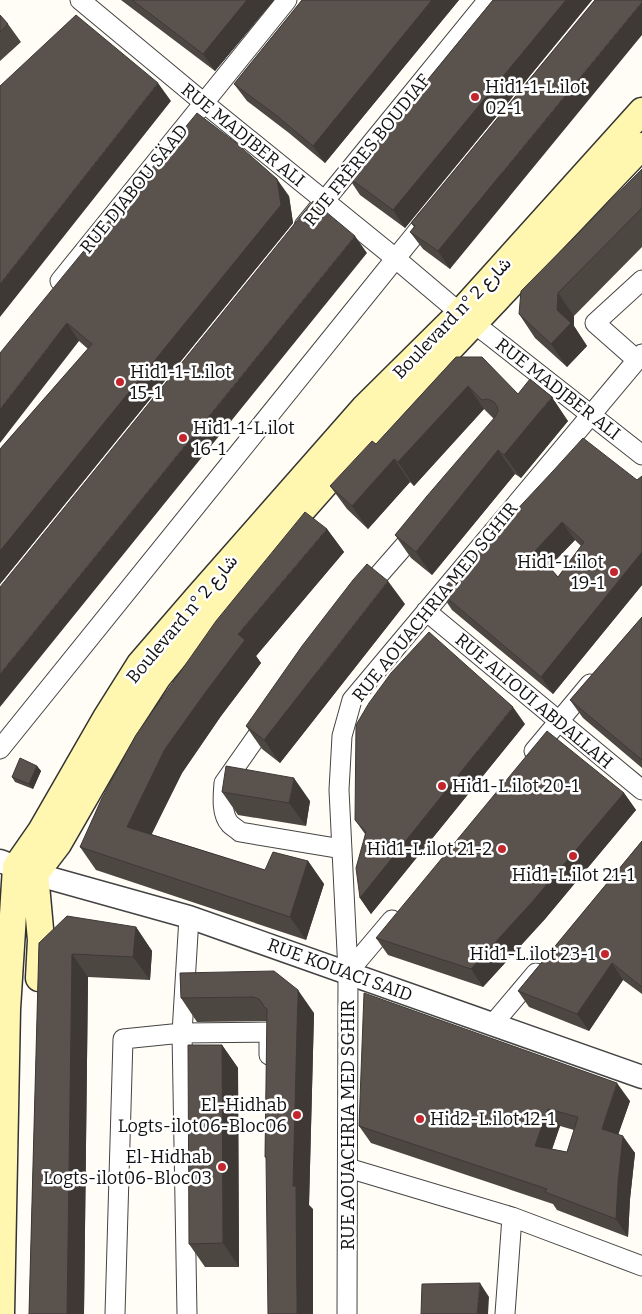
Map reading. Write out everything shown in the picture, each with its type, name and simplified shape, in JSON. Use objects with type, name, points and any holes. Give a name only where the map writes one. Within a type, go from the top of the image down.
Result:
[{"type":"main road","name":"Boulevard n° شارع 2","points":[[468,318],[642,111]]},
{"type":"main road","name":"Boulevard n° شارع 2","points":[[17,867],[41,831],[106,718],[140,664],[197,598],[364,408],[468,318],[642,146]]},
{"type":"main road","points":[[17,867],[41,940],[38,999]]},
{"type":"main road","points":[[1,1314],[7,1009],[17,867]]},
{"type":"street","name":"RUE DJABOU SÄAD","points":[[49,294],[287,0]]},
{"type":"street","name":"RUE FRÈRES BOUDIAF","points":[[294,240],[488,0]]},
{"type":"street","name":"RUE MADJBER ALI","points":[[85,7],[468,318],[642,455]]},
{"type":"street","points":[[0,749],[439,204]]},
{"type":"street","points":[[639,357],[595,323],[642,280]]},
{"type":"street","name":"RUE AOUACHRIA MED SGHIR","points":[[347,1314],[348,972],[339,790],[342,736],[352,700],[639,357]]},
{"type":"street","points":[[354,604],[432,515]]},
{"type":"street","name":"RUE ALIOUI ABDALLAH","points":[[426,611],[642,790]]},
{"type":"street","points":[[520,767],[604,668]]},
{"type":"street","points":[[279,705],[224,783],[224,810],[229,823],[240,832],[342,849]]},
{"type":"street","name":"RUE KOUACI SAID","points":[[17,867],[189,917],[642,1078]]},
{"type":"street","points":[[348,972],[406,904]]},
{"type":"street","points":[[187,1314],[182,1033],[189,917]]},
{"type":"street","points":[[492,1024],[548,957]]},
{"type":"street","points":[[115,1314],[123,1039],[182,1033],[269,1032],[269,1071]]},
{"type":"street","points":[[348,1168],[512,1217],[642,1266]]},
{"type":"street","points":[[505,1314],[512,1217]]},
{"type":"building","points":[[132,0],[247,0],[203,54]]},
{"type":"building","points":[[302,0],[432,0],[313,146],[234,84]]},
{"type":"building","name":"Hid1-1-L.ilot 02-1","points":[[493,0],[566,0],[393,210],[348,177]]},
{"type":"building","points":[[595,0],[642,0],[642,2],[438,251],[410,232],[415,226],[411,223]]},
{"type":"building","points":[[0,15],[8,24],[0,32]]},
{"type":"building","points":[[76,15],[158,83],[0,284],[0,86]]},
{"type":"building","points":[[197,113],[235,142],[277,179],[281,205],[0,551],[0,449],[92,344],[67,323],[0,409],[0,353]]},
{"type":"building","points":[[642,169],[642,208],[558,293],[557,310],[571,323],[551,344],[519,314],[521,291]]},
{"type":"building","name":"Hid1-1-L.ilot 16-1","points":[[313,201],[355,236],[0,674],[0,587]]},
{"type":"building","points":[[456,357],[482,357],[518,394],[530,379],[552,397],[504,455],[498,450],[416,552],[395,535],[495,417],[498,411],[494,402],[488,399],[482,400],[468,386],[398,462],[394,459],[352,506],[330,486],[372,441],[376,444]]},
{"type":"building","points":[[583,438],[637,480],[642,476],[642,552],[541,677],[440,592]],"holes":[[[562,522],[584,542],[558,577],[535,551]]]},
{"type":"building","points":[[305,512],[327,529],[238,634],[245,640],[165,749],[127,827],[265,870],[273,852],[308,861],[290,917],[80,847],[102,798],[136,735],[216,621]]},
{"type":"building","points":[[367,564],[388,581],[264,740],[246,726],[302,646]]},
{"type":"building","points":[[642,617],[642,760],[570,700]]},
{"type":"building","points":[[429,632],[513,707],[360,898],[356,868],[366,832],[355,820],[356,725],[391,673]]},
{"type":"building","points":[[547,731],[624,793],[533,901],[471,969],[376,938]]},
{"type":"building","points":[[20,758],[37,766],[29,784],[12,777]]},
{"type":"building","points":[[226,766],[294,778],[289,803],[222,792]]},
{"type":"building","name":"Hid1-L.ilot 23-1","points":[[642,841],[642,987],[612,963],[577,1014],[518,991]]},
{"type":"building","points":[[67,916],[136,927],[133,957],[72,954],[67,1314],[29,1314],[39,943]]},
{"type":"building","points":[[274,971],[298,990],[293,1186],[296,1186],[297,1314],[268,1314],[265,1157],[267,1009],[259,999],[253,997],[181,998],[180,973]]},
{"type":"building","name":"Hid2-L.ilot 12-1","points":[[364,993],[617,1083],[602,1129],[623,1136],[616,1219],[545,1192],[547,1189],[359,1126]],"holes":[[[548,1109],[578,1117],[567,1152],[535,1146]]]},
{"type":"building","points":[[188,1045],[222,1045],[223,1243],[189,1244]]},
{"type":"building","points":[[480,1283],[477,1314],[421,1314],[422,1284]]},
{"type":"place","name":"Hid1-1-L.ilot 02-1","points":[[475,97]]},
{"type":"place","name":"Hid1-1-L.ilot 15-1","points":[[120,382]]},
{"type":"place","name":"Hid1-1-L.ilot 16-1","points":[[183,438]]},
{"type":"place","name":"Hid1-L.ilot 19-1","points":[[614,572]]},
{"type":"place","name":"Hid1-L.ilot 20-1","points":[[442,786]]},
{"type":"place","name":"Hid1-L.ilot 21-2","points":[[502,849]]},
{"type":"place","name":"Hid1-L.ilot 21-1","points":[[573,856]]},
{"type":"place","name":"Hid1-L.ilot 23-1","points":[[605,954]]},
{"type":"place","name":"El-Hidhab Logts-ilot06-Bloc06","points":[[297,1115]]},
{"type":"place","name":"Hid2-L.ilot 12-1","points":[[420,1119]]},
{"type":"place","name":"El-Hidhab Logts-ilot06-Bloc03","points":[[222,1167]]}]
